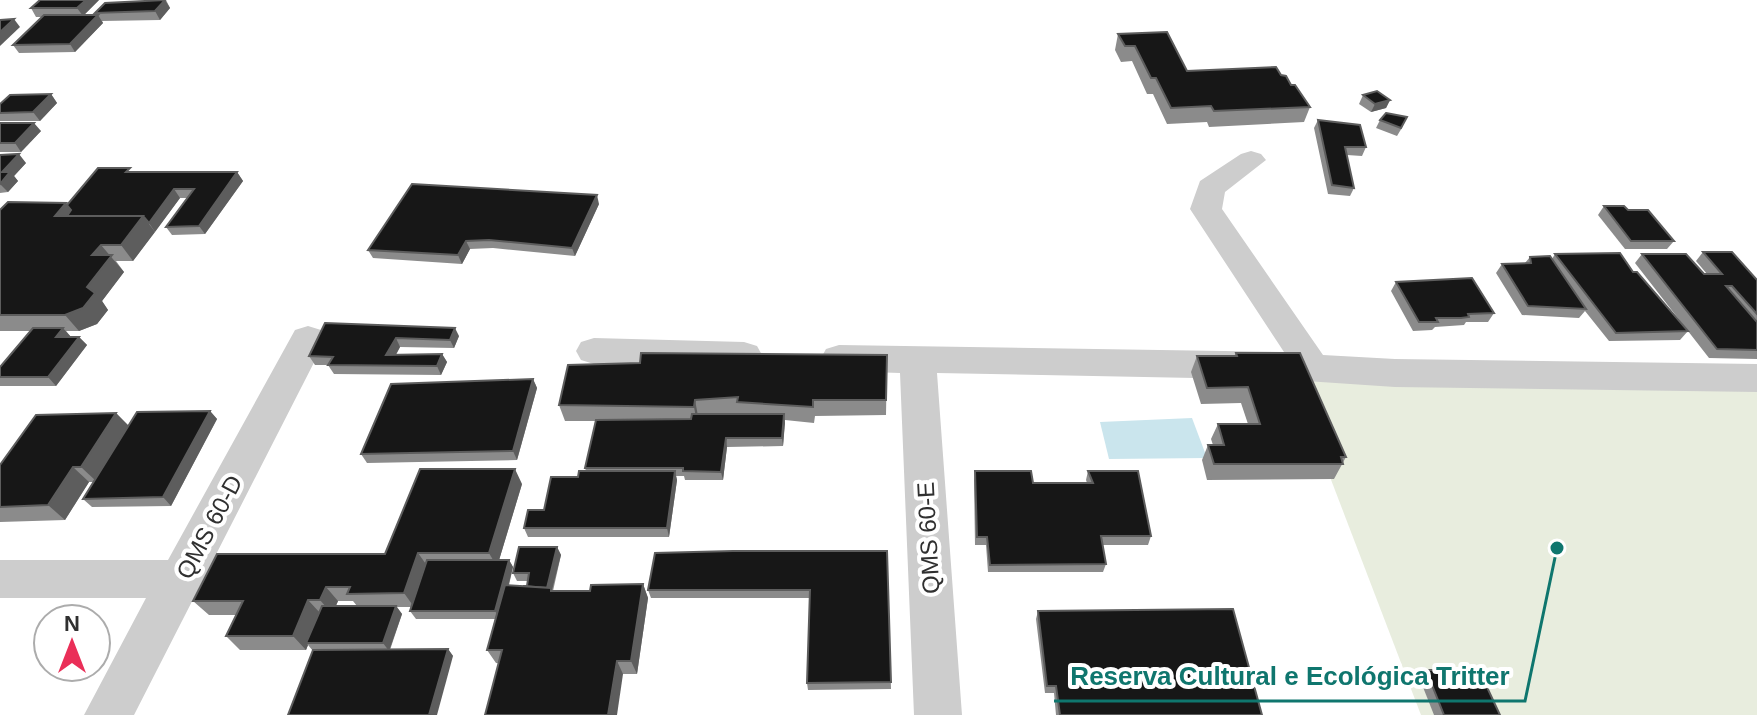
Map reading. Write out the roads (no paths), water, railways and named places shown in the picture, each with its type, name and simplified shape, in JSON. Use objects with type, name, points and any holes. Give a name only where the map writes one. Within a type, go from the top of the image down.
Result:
[{"type":"street","points":[[1251,160],[1211,188],[1206,209],[1313,368]]},
{"type":"street","name":"QMS 60-D","points":[[108,715],[308,339]]},
{"type":"street","points":[[594,351],[1313,368],[1395,373],[1757,378]]},
{"type":"street","name":"QMS 60-E","points":[[918,360],[938,715]]},
{"type":"street","points":[[0,579],[182,579]]},
{"type":"water","points":[[1192,418],[1207,458],[1109,459],[1100,422]]},
{"type":"place","name":"Reserva Cultural e Ecológica Tritter","points":[[1557,548]]}]
